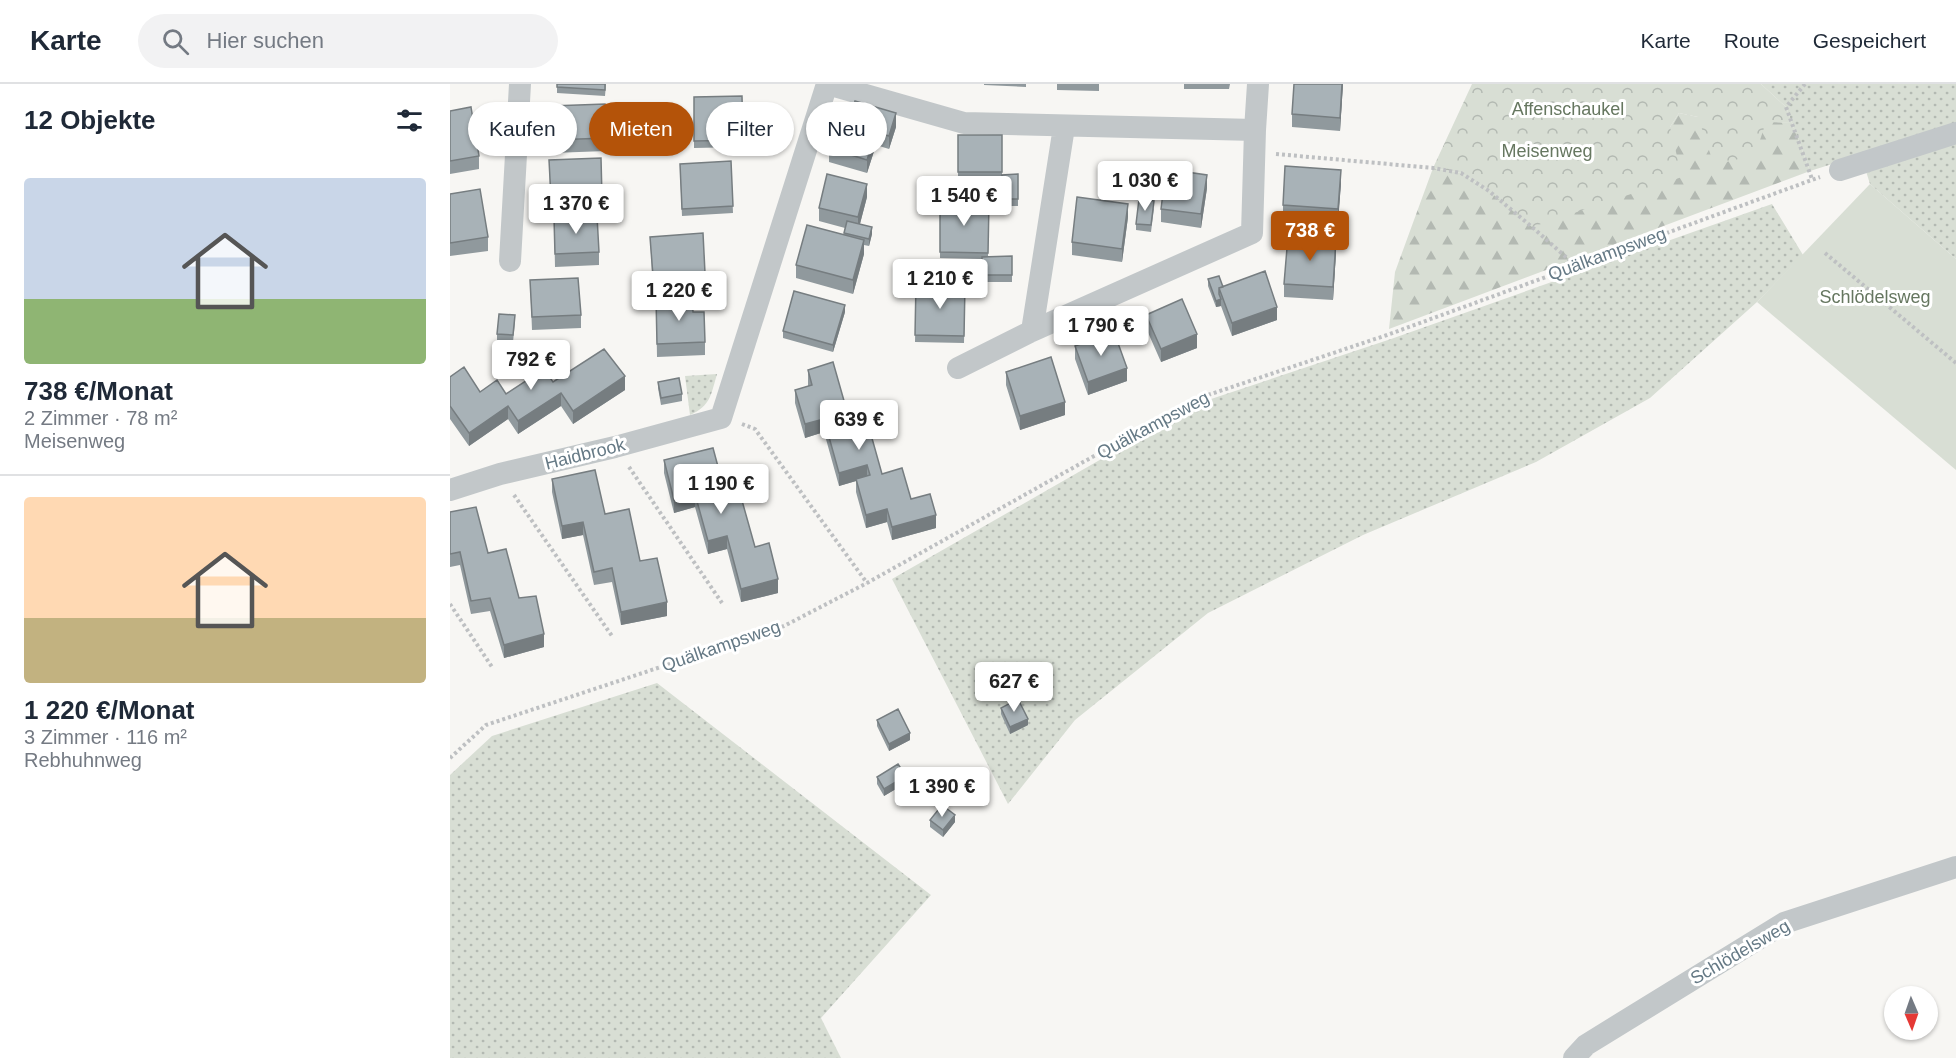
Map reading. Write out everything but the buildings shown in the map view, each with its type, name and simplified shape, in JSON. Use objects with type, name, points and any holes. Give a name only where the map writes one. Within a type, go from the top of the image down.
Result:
[{"type":"street","points":[[510,261],[520,84]]},
{"type":"street","points":[[721,418],[827,84],[964,123],[1064,127],[1255,141]]},
{"type":"street","points":[[958,368],[1032,331],[1252,233],[1258,84]]},
{"type":"street","points":[[1032,331],[1064,127]]},
{"type":"street","points":[[1840,170],[1956,133]]},
{"type":"street","name":"Haidbrook","points":[[450,490],[500,474],[615,447],[721,418]]},
{"type":"street","name":"Schlödelsweg","points":[[1574,1058],[1586,1045],[1784,923],[1956,867]]},
{"type":"path","points":[[1805,84],[1786,107],[1812,179]]},
{"type":"path","points":[[1255,141],[1461,173],[1489,191],[1575,265]]},
{"type":"path","name":"Quälkampsweg","points":[[450,758],[486,725],[784,626],[867,583],[1196,399],[1387,335],[1840,170]]},
{"type":"path","points":[[1825,253],[1956,363]]},
{"type":"path","points":[[721,418],[755,429],[867,583]]},
{"type":"path","points":[[615,447],[722,603]]},
{"type":"path","points":[[500,474],[612,636]]},
{"type":"path","points":[[450,604],[492,667]]},
{"type":"green space","name":"Meisenweg","points":[[1472,84],[1761,84],[1786,107],[1792,123],[1766,122],[1755,155],[1714,165],[1698,117],[1679,113],[1670,127],[1682,177],[1532,227],[1489,191],[1461,173],[1433,168]]},
{"type":"green space","points":[[1761,84],[1956,84],[1956,125],[1810,171],[1786,107]]},
{"type":"green space","points":[[1679,113],[1698,117],[1792,123],[1810,171],[1389,329],[1395,272],[1433,168],[1461,173],[1489,191],[1670,127]]},
{"type":"green space","points":[[1956,143],[1956,259],[1870,184],[1865,168]]},
{"type":"green space","name":"Schlödelsweg","points":[[1870,184],[1956,259],[1956,470],[1757,302]]},
{"type":"green space","points":[[1772,204],[1803,255],[1757,302],[1650,398],[1536,462],[1363,535],[1208,613],[1075,720],[1008,804],[892,579],[1199,403],[1391,339]]},
{"type":"green space","points":[[717,374],[706,403],[690,415],[685,376]]},
{"type":"green space","points":[[657,683],[931,895],[821,1018],[841,1058],[450,1058],[450,775],[492,736]]},
{"type":"park label","name":"Affenschaukel","points":[[1568,109]]}]
